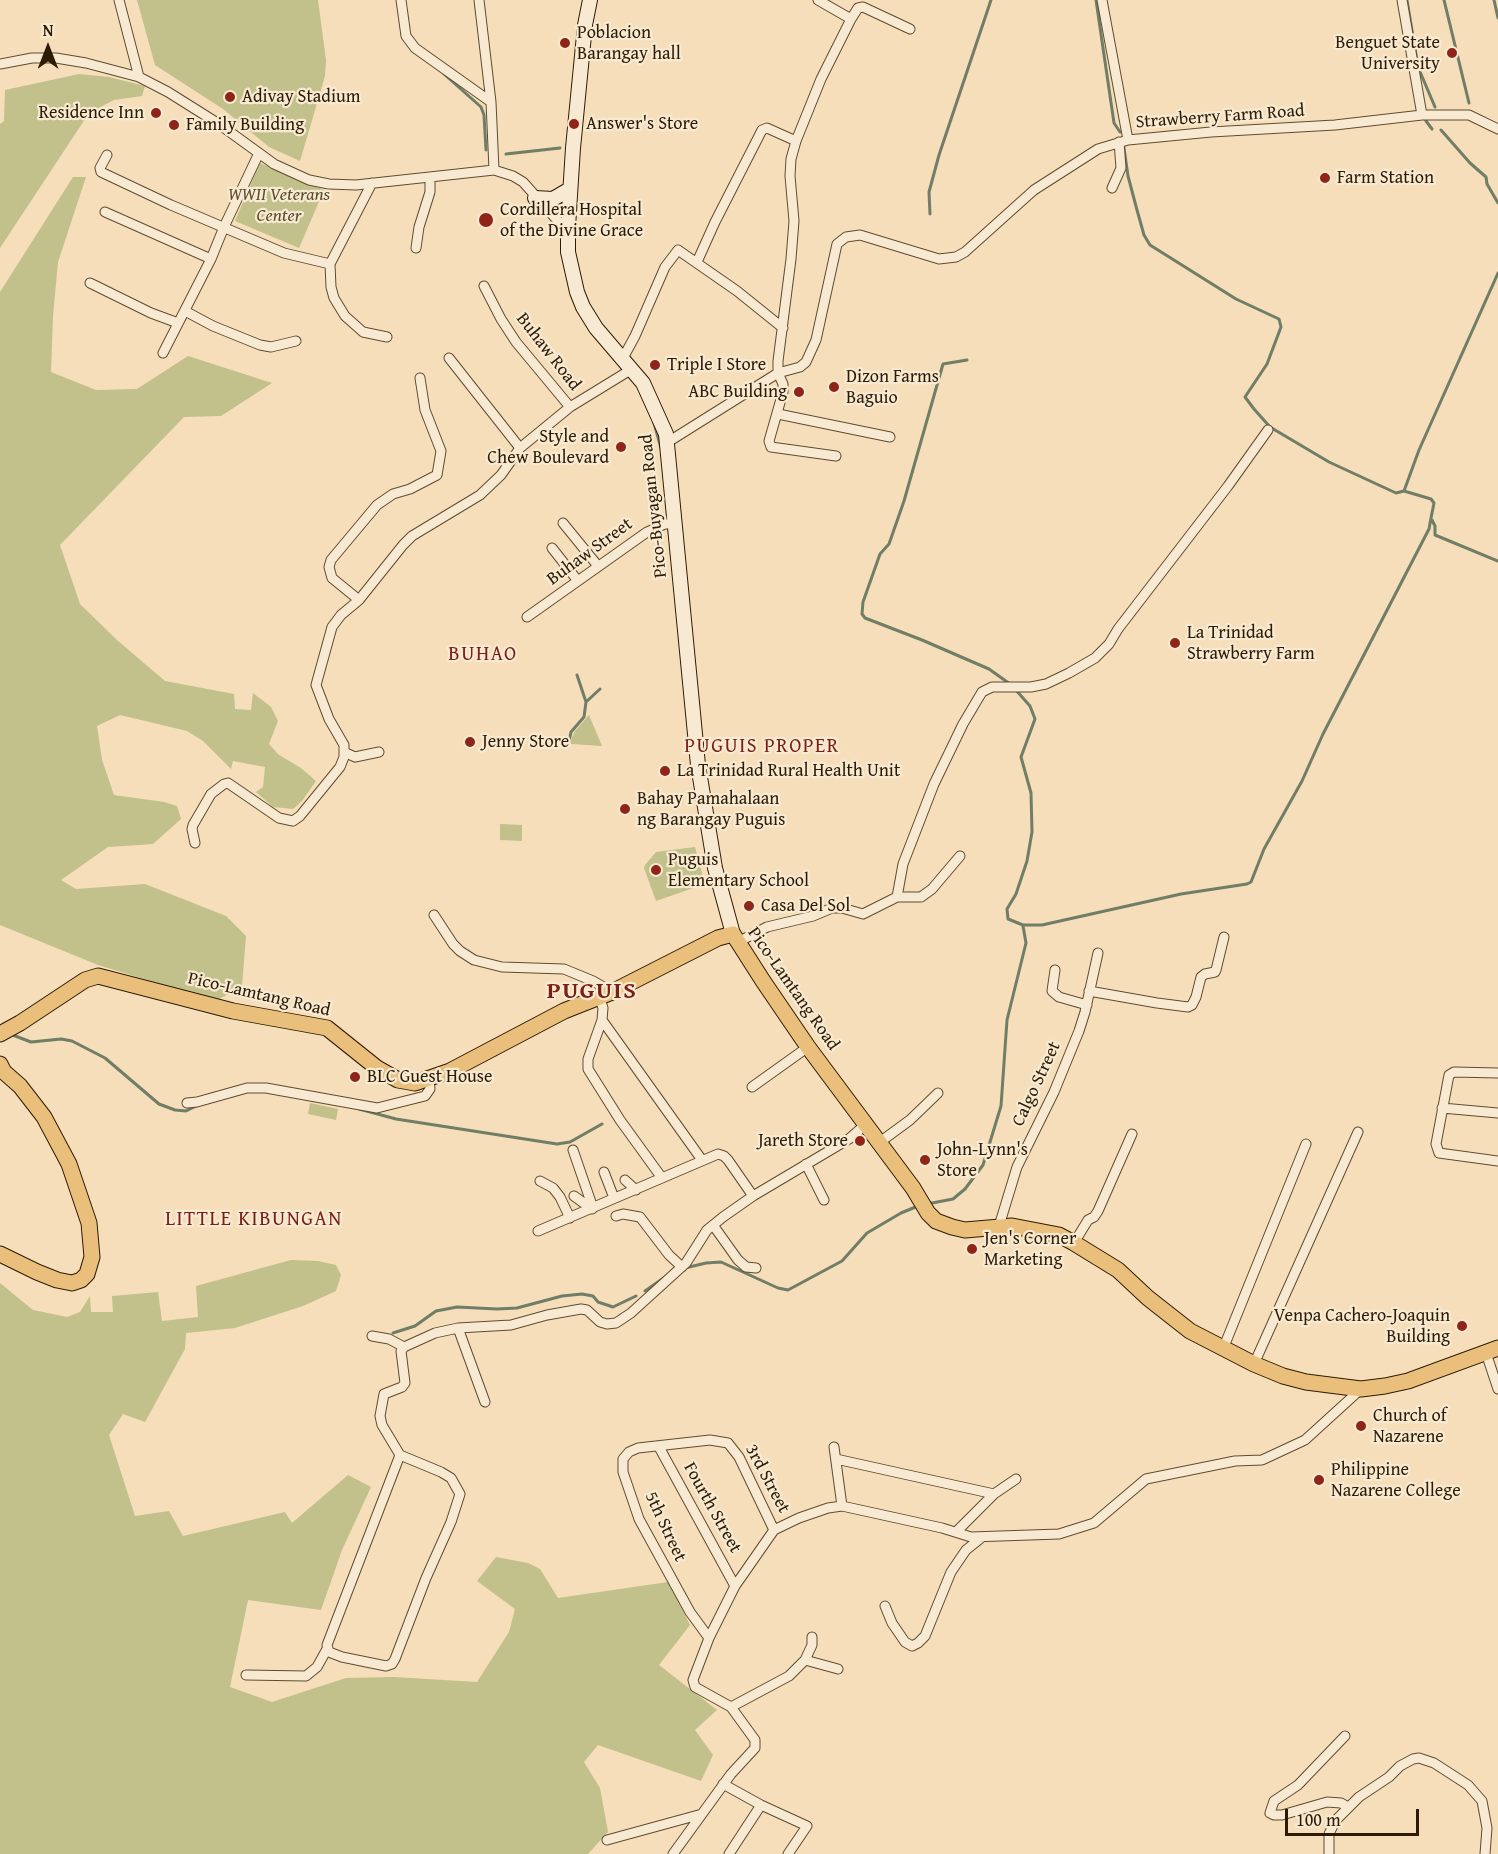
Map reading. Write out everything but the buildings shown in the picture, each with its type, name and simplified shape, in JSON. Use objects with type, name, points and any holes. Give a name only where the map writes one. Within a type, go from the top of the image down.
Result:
[{"type":"main road","name":"Pico-Buyagan Road","points":[[590,0],[585,25],[570,189],[568,252],[580,301],[596,328],[643,383],[651,397],[668,442],[670,524],[698,765],[715,868],[736,938]]},
{"type":"main road","points":[[535,198],[553,199],[570,189]]},
{"type":"main road","name":"Pico-Lamtang Road","points":[[0,1034],[85,980],[98,976],[233,1011],[327,1028],[377,1068],[398,1080],[415,1083],[469,1062],[544,1021],[605,994],[718,938],[736,938],[808,1047],[936,1221],[965,1230],[1012,1226],[1059,1235],[1118,1270],[1175,1321],[1254,1364],[1282,1376],[1306,1382],[1361,1389],[1408,1381],[1492,1351]]},
{"type":"main road","points":[[0,1064],[44,1117],[69,1164],[89,1223],[92,1257],[87,1274],[81,1280],[72,1283],[37,1272],[0,1254]]},
{"type":"street","points":[[119,0],[138,77]]},
{"type":"street","points":[[401,0],[406,36],[415,48],[491,102]]},
{"type":"street","points":[[479,0],[491,102],[494,170]]},
{"type":"street","points":[[818,0],[851,19]]},
{"type":"street","points":[[1102,0],[1124,141],[1121,168],[1112,188]]},
{"type":"street","points":[[1402,0],[1422,115]]},
{"type":"street","points":[[836,456],[771,447],[769,441],[783,392],[783,384],[778,373],[794,221],[790,176],[791,159],[821,79],[858,8],[863,7],[910,29]]},
{"type":"street","points":[[0,64],[32,58],[56,58],[86,63],[138,77],[168,92],[219,124],[274,164],[309,180],[329,184],[357,185],[494,170],[513,176],[523,183],[558,221],[568,227]]},
{"type":"street","name":"Strawberry Farm Road","points":[[668,442],[778,373],[800,367],[810,355],[816,340],[837,244],[846,237],[860,235],[939,259],[956,257],[965,252],[1034,190],[1098,149],[1124,141],[1422,115],[1469,115],[1498,129]]},
{"type":"street","points":[[697,262],[762,130],[767,128],[796,141]]},
{"type":"street","points":[[163,353],[211,259],[259,153]]},
{"type":"street","points":[[107,155],[100,168],[102,172],[284,253],[330,264]]},
{"type":"street","points":[[416,248],[419,227],[430,192],[430,177]]},
{"type":"street","points":[[372,183],[330,264],[331,287],[334,298],[345,316],[363,332],[387,337]]},
{"type":"street","points":[[105,212],[211,259]]},
{"type":"street","points":[[195,843],[193,825],[211,794],[224,784],[228,783],[279,819],[296,820],[340,767],[344,752],[341,737],[329,719],[316,686],[332,627],[341,615],[359,600],[403,545],[431,524],[480,495],[501,475],[520,448],[570,406],[627,364],[635,336],[665,267],[676,251],[680,250],[697,262],[783,328]]},
{"type":"street","points":[[90,283],[178,324]]},
{"type":"street","name":"Buhaw Road","points":[[484,286],[516,342],[570,406]]},
{"type":"street","points":[[185,311],[213,326],[260,345],[271,347],[296,341]]},
{"type":"street","points":[[449,358],[520,448]]},
{"type":"street","points":[[359,600],[332,578],[329,572],[331,560],[378,505],[393,494],[410,489],[437,475],[440,466],[441,451],[425,410],[420,378]]},
{"type":"street","points":[[778,414],[890,437]]},
{"type":"street","points":[[897,897],[903,864],[934,784],[959,732],[982,692],[992,687],[1031,687],[1046,684],[1069,674],[1095,658],[1109,644],[1268,430]]},
{"type":"street","points":[[563,523],[598,566]]},
{"type":"street","name":"Buhaw Street","points":[[527,618],[647,532],[670,524]]},
{"type":"street","points":[[552,548],[578,581]]},
{"type":"street","points":[[344,752],[355,757],[380,752]]},
{"type":"street","points":[[736,938],[766,927],[813,916],[832,908],[865,914],[897,897],[926,895],[960,856]]},
{"type":"street","points":[[434,915],[453,944],[474,960],[502,968],[564,969],[593,981],[605,994],[602,1020],[595,1035],[587,1065],[614,1111],[662,1178]]},
{"type":"street","points":[[1089,991],[1108,996],[1188,1007],[1192,1005],[1196,997],[1201,977],[1216,970],[1224,937]]},
{"type":"street","name":"Calgo Street","points":[[999,1226],[1017,1167],[1062,1073],[1087,1005],[1098,953]]},
{"type":"street","points":[[1055,970],[1052,991],[1059,997],[1087,1005]]},
{"type":"street","points":[[602,1020],[702,1160]]},
{"type":"street","points":[[752,1087],[808,1047]]},
{"type":"street","points":[[1498,1073],[1480,1071],[1451,1073],[1447,1077],[1436,1144],[1439,1153],[1498,1161]]},
{"type":"street","points":[[187,1103],[247,1088],[256,1088],[377,1108],[425,1096],[430,1089],[429,1078]]},
{"type":"street","points":[[880,1142],[910,1120],[938,1093]]},
{"type":"street","points":[[1442,1108],[1498,1113]]},
{"type":"street","points":[[327,1649],[329,1652],[342,1656],[386,1666],[392,1664],[451,1522],[460,1494],[451,1478],[400,1455],[382,1425],[384,1394],[402,1387],[405,1383],[401,1351],[404,1347],[435,1333],[458,1328],[511,1325],[547,1314],[581,1309],[587,1310],[600,1322],[616,1323],[631,1314],[686,1263],[707,1230],[713,1225],[753,1196],[849,1138],[865,1125]]},
{"type":"street","points":[[1254,1364],[1358,1132]]},
{"type":"street","points":[[1074,1243],[1088,1220],[1094,1217],[1098,1210],[1132,1134]]},
{"type":"street","points":[[1223,1349],[1306,1144]]},
{"type":"street","points":[[573,1150],[593,1208]]},
{"type":"street","points":[[538,1231],[718,1154],[724,1156],[753,1196]]},
{"type":"street","points":[[806,1164],[824,1200]]},
{"type":"street","points":[[604,1172],[614,1198]]},
{"type":"street","points":[[625,1180],[636,1190]]},
{"type":"street","points":[[540,1181],[553,1188],[565,1204],[570,1218]]},
{"type":"street","points":[[574,1196],[593,1208]]},
{"type":"street","points":[[616,1216],[623,1214],[640,1217],[681,1267]]},
{"type":"street","points":[[713,1225],[738,1260],[746,1267],[756,1268]]},
{"type":"street","points":[[458,1328],[485,1402]]},
{"type":"street","points":[[372,1336],[389,1339],[404,1347]]},
{"type":"street","points":[[1492,1351],[1498,1389]]},
{"type":"street","points":[[673,1854],[723,1784],[756,1746],[755,1740],[731,1707],[695,1687],[693,1680],[709,1638],[735,1586],[774,1530],[799,1518],[828,1508],[842,1506],[971,1537],[1059,1534],[1094,1523],[1146,1479],[1235,1461],[1262,1460],[1305,1440],[1361,1389]]},
{"type":"street","name":"3rd Street","points":[[659,1447],[710,1440],[728,1443],[739,1457],[774,1530]]},
{"type":"street","name":"Fourth Street","points":[[659,1447],[735,1586]]},
{"type":"street","name":"5th Street","points":[[659,1447],[638,1448],[629,1452],[623,1459],[624,1476],[639,1519],[651,1542],[690,1612],[709,1638]]},
{"type":"street","points":[[834,1447],[842,1506]]},
{"type":"street","points":[[246,1675],[306,1676],[317,1667],[327,1649],[328,1640],[400,1455]]},
{"type":"street","points":[[836,1459],[994,1494]]},
{"type":"street","points":[[956,1532],[994,1494],[1016,1479]]},
{"type":"street","points":[[885,1606],[892,1623],[905,1642],[912,1646],[918,1643],[925,1636],[951,1572],[966,1550],[981,1538]]},
{"type":"street","points":[[731,1707],[789,1676],[806,1660],[810,1652],[812,1637]]},
{"type":"street","points":[[806,1660],[838,1669]]},
{"type":"street","points":[[1345,1736],[1298,1785],[1274,1801],[1270,1813],[1282,1815],[1327,1802],[1341,1803],[1348,1808]]},
{"type":"street","points":[[1329,1854],[1329,1834],[1335,1821],[1348,1808],[1407,1762],[1419,1758],[1429,1761],[1468,1785],[1482,1801],[1487,1828],[1485,1854]]},
{"type":"street","points":[[723,1784],[807,1826],[788,1854]]},
{"type":"street","points":[[729,1854],[761,1805]]},
{"type":"street","points":[[607,1840],[702,1814]]},
{"type":"green space","points":[[137,0],[318,0],[326,60],[325,76],[300,161],[269,147],[223,109],[155,65]]},
{"type":"green space","points":[[79,74],[109,77],[145,86],[142,96],[114,100],[89,113],[0,248],[0,124],[4,121],[5,90]]},
{"type":"green space","name":"WWII Veterans Center","points":[[260,163],[324,190],[299,248],[235,221]]},
{"type":"green space","points":[[73,177],[86,177],[58,262],[51,372],[96,390],[137,389],[188,356],[272,383],[221,416],[184,417],[60,545],[80,604],[117,640],[165,681],[234,694],[235,709],[251,710],[253,693],[271,707],[278,721],[269,744],[279,755],[301,768],[316,781],[302,801],[293,809],[273,807],[256,792],[263,787],[265,767],[233,761],[231,769],[203,741],[187,731],[120,715],[97,726],[102,760],[114,795],[177,806],[181,819],[153,844],[108,847],[61,880],[76,889],[145,884],[226,916],[246,936],[242,986],[216,1001],[98,965],[0,925],[0,292]]},
{"type":"green space","points":[[589,715],[602,746],[571,744],[575,731]]},
{"type":"green space","points":[[500,824],[522,825],[522,841],[500,840]]},
{"type":"green space","points":[[695,847],[705,884],[656,901],[644,868],[645,865],[656,852]]},
{"type":"green space","points":[[310,1103],[338,1109],[336,1120],[308,1114]]},
{"type":"green space","points":[[291,1260],[318,1261],[336,1265],[341,1275],[336,1291],[303,1306],[235,1328],[186,1333],[185,1349],[145,1422],[123,1414],[109,1435],[135,1516],[169,1511],[183,1536],[285,1512],[292,1523],[348,1475],[371,1487],[342,1550],[321,1610],[248,1600],[230,1687],[272,1702],[346,1678],[394,1677],[477,1682],[509,1632],[515,1609],[477,1581],[496,1557],[528,1563],[540,1569],[558,1598],[668,1582],[690,1625],[659,1665],[717,1710],[695,1730],[713,1755],[701,1781],[598,1745],[584,1762],[600,1788],[608,1832],[588,1854],[0,1854],[0,1283],[33,1310],[67,1317],[80,1312],[90,1296],[91,1312],[113,1312],[112,1296],[158,1292],[162,1321],[198,1317],[196,1286]]},
{"type":"waterway","points":[[930,214],[929,192],[939,155],[991,0]]},
{"type":"waterway","points":[[1096,0],[1114,123],[1120,132]]},
{"type":"waterway","points":[[1407,0],[1418,67],[1435,107]]},
{"type":"waterway","points":[[1444,0],[1469,103]]},
{"type":"waterway","points":[[1494,0],[1498,18]]},
{"type":"waterway","points":[[444,74],[481,107],[484,115],[486,150]]},
{"type":"waterway","points":[[1426,121],[1432,129]]},
{"type":"waterway","points":[[1441,130],[1470,163],[1486,177],[1487,184],[1498,203]]},
{"type":"waterway","points":[[506,154],[560,148]]},
{"type":"waterway","points":[[1015,689],[1030,706],[1035,719],[1021,757],[1031,793],[1032,832],[1027,861],[1016,894],[1007,909],[1008,919],[1023,925],[1042,925],[1181,894],[1247,884],[1251,882],[1264,849],[1302,781],[1323,734],[1429,529],[1434,503],[1431,499],[1404,491],[1396,493],[1329,462],[1270,427],[1254,409],[1245,397],[1267,364],[1281,327],[1279,319],[1236,299],[1150,245],[1144,235],[1137,210],[1128,176],[1124,148]]},
{"type":"waterway","points":[[1404,491],[1419,450],[1498,273]]},
{"type":"waterway","points":[[967,360],[943,364],[904,501],[889,544],[880,554],[863,602],[862,614],[865,618],[989,669],[1010,684]]},
{"type":"waterway","points":[[654,423],[661,448]]},
{"type":"waterway","points":[[1432,520],[1435,535],[1498,561]]},
{"type":"waterway","points":[[577,675],[586,702]]},
{"type":"waterway","points":[[569,742],[571,732],[584,717],[586,702],[600,689]]},
{"type":"waterway","points":[[927,1204],[953,1199],[965,1189],[983,1165],[1001,1106],[1007,1020],[1026,943],[1023,926]]},
{"type":"waterway","points":[[10,1034],[31,1042],[61,1039],[72,1041],[105,1058],[159,1104],[186,1111],[198,1105]]},
{"type":"waterway","points":[[359,1109],[396,1119],[557,1144],[570,1142],[602,1124]]},
{"type":"waterway","points":[[685,1268],[721,1262],[778,1288],[788,1290],[842,1261],[867,1233],[918,1206]]},
{"type":"waterway","points":[[645,1291],[665,1277]]},
{"type":"waterway","points":[[393,1333],[415,1326],[436,1311],[457,1307],[517,1308],[562,1296],[582,1294],[593,1296],[598,1302],[613,1307],[636,1296]]},
{"type":"place","name":"Poblacion Barangay hall","points":[[565,43]]},
{"type":"place","name":"Benguet State University","points":[[1452,53]]},
{"type":"place","name":"Adivay Stadium","points":[[230,97]]},
{"type":"place","name":"Residence Inn","points":[[156,113]]},
{"type":"place","name":"Answer's Store","points":[[574,124]]},
{"type":"place","name":"Family Building","points":[[174,125]]},
{"type":"place","name":"Farm Station","points":[[1325,178]]},
{"type":"place","name":"Cordillera Hospital of the Divine Grace","points":[[486,220]]},
{"type":"place","name":"Triple I Store","points":[[655,365]]},
{"type":"place","name":"Dizon Farms Baguio","points":[[834,387]]},
{"type":"place","name":"ABC Building","points":[[799,392]]},
{"type":"place","name":"Style and Chew Boulevard","points":[[621,447]]},
{"type":"place","name":"La Trinidad Strawberry Farm","points":[[1175,643]]},
{"type":"place","name":"Jenny Store","points":[[470,742]]},
{"type":"place","name":"La Trinidad Rural Health Unit","points":[[665,771]]},
{"type":"place","name":"Bahay Pamahalaan ng Barangay Puguis","points":[[625,809]]},
{"type":"place","name":"Puguis Elementary School","points":[[656,870]]},
{"type":"place","name":"Casa Del Sol","points":[[749,906]]},
{"type":"place","name":"BLC Guest House","points":[[355,1077]]},
{"type":"place","name":"Jareth Store","points":[[860,1141]]},
{"type":"place","name":"John-Lynn's Store","points":[[925,1160]]},
{"type":"place","name":"Jen's Corner Marketing","points":[[972,1249]]},
{"type":"place","name":"Venpa Cachero-Joaquin Building","points":[[1462,1326]]},
{"type":"place","name":"Church of Nazarene","points":[[1361,1426]]},
{"type":"place","name":"Philippine Nazarene College","points":[[1319,1480]]},
{"type":"district","name":"BUHAO","points":[[483,655]]},
{"type":"district","name":"PUGUIS PROPER","points":[[762,747]]},
{"type":"district","name":"PUGUIS","points":[[592,992]]},
{"type":"district","name":"LITTLE KIBUNGAN","points":[[254,1220]]}]
